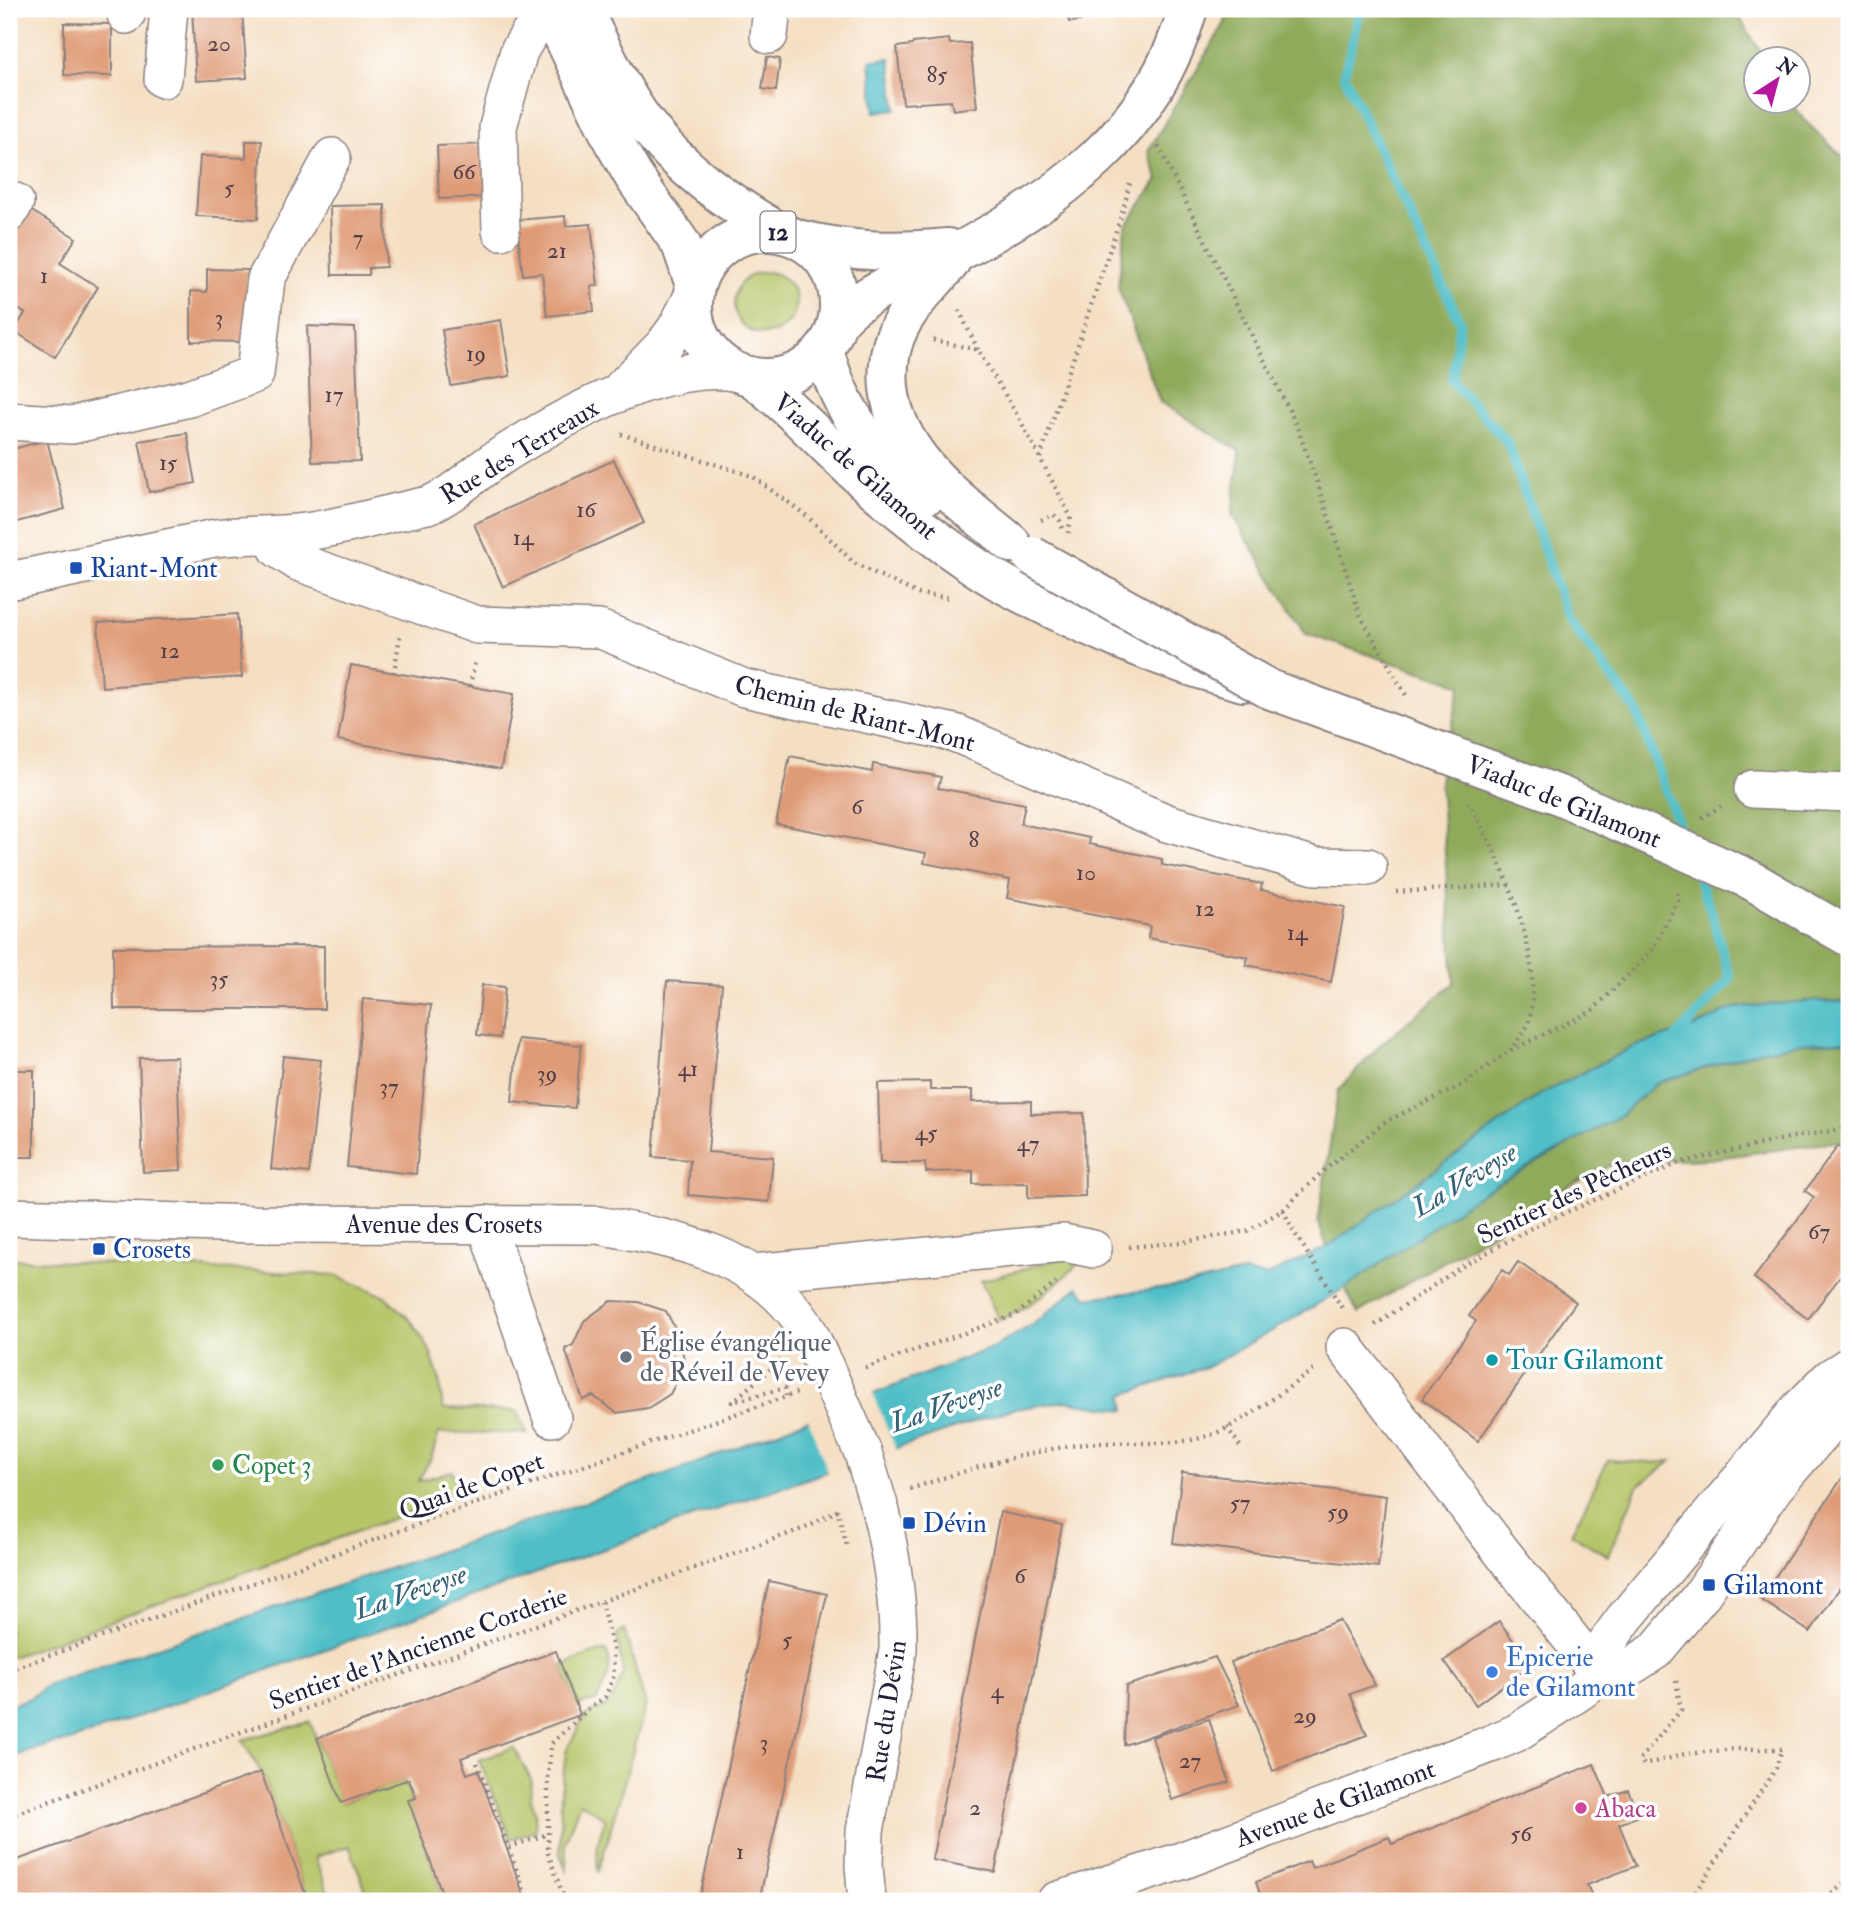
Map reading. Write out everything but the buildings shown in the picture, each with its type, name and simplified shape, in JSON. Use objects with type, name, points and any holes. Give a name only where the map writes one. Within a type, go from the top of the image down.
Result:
[{"type":"main road","points":[[550,9],[613,141],[634,177],[681,244],[694,292],[694,318],[702,342],[716,358],[745,375]]},
{"type":"main road","name":"12","points":[[582,9],[633,105],[660,141],[694,175],[752,217],[790,236],[822,257],[833,275],[839,293],[831,336]]},
{"type":"main road","name":"12","points":[[745,375],[777,377],[798,371],[831,336],[855,304],[1018,218],[1071,181],[1115,141],[1155,89],[1181,34],[1188,9]]},
{"type":"main road","name":"12","points":[[694,292],[709,258],[725,243],[745,234],[768,231],[838,248],[876,252],[969,245]]},
{"type":"main road","points":[[969,245],[906,315],[898,328],[890,352],[890,394],[893,411],[902,433],[916,456],[952,494],[1021,550]]},
{"type":"main road","name":"Viaduc de Gilamont","points":[[831,336],[840,397],[851,418],[894,467],[951,513],[1269,689]]},
{"type":"main road","name":"Viaduc de Gilamont","points":[[745,375],[775,394],[867,483],[914,521],[1012,589],[1100,630],[1192,668],[1269,689],[1559,795],[1749,879],[1849,937]]},
{"type":"street","points":[[163,79],[169,9]]},
{"type":"street","points":[[501,231],[498,127],[519,51],[527,36],[550,9]]},
{"type":"street","points":[[9,421],[72,425],[189,398],[255,374],[266,279],[332,157]]},
{"type":"street","name":"Rue des Terreaux","points":[[617,394],[660,350],[677,327],[694,292]]},
{"type":"street","name":"Rue des Terreaux","points":[[9,581],[215,538],[316,530],[435,502],[509,451],[617,394],[685,373],[711,370],[745,375]]},
{"type":"street","name":"Chemin de Riant-Mont","points":[[271,535],[278,549],[298,562],[477,625],[599,629],[744,688],[955,733],[1167,823],[1315,866],[1368,867]]},
{"type":"street","points":[[1753,789],[1849,793]]},
{"type":"street","name":"Avenue des Crosets","points":[[9,1217],[254,1224],[597,1225],[649,1234],[722,1256],[752,1273],[780,1297],[805,1326],[824,1366]]},
{"type":"street","points":[[486,1224],[552,1418]]},
{"type":"street","points":[[752,1273],[1064,1243],[1093,1249]]},
{"type":"street","points":[[1353,1330],[1517,1572],[1600,1675]]},
{"type":"street","name":"Rue du Dévin","points":[[824,1366],[863,1452],[881,1512],[896,1584],[899,1640],[865,1830],[867,1901]]},
{"type":"street","points":[[1600,1675],[1608,1641],[1624,1619],[1798,1410],[1830,1378],[1849,1366]]},
{"type":"street","name":"Avenue de Gilamont","points":[[1056,1901],[1181,1861],[1493,1743],[1541,1717],[1600,1675],[1627,1669],[1655,1651],[1709,1585],[1774,1488],[1826,1428],[1849,1407]]},
{"type":"street","points":[[1774,1488],[1807,1472],[1849,1432]]},
{"type":"path","points":[[1157,143],[1296,424],[1360,615],[1413,706]]},
{"type":"path","points":[[1040,458],[1122,213],[1132,171]]},
{"type":"path","points":[[958,308],[978,350],[1019,418],[1071,517]]},
{"type":"path","points":[[928,338],[978,350]]},
{"type":"path","points":[[617,432],[752,476],[807,516],[855,563],[918,594]]},
{"type":"path","points":[[394,673],[401,626]]},
{"type":"path","points":[[470,686],[477,651]]},
{"type":"path","points":[[1692,826],[1710,812],[1753,789]]},
{"type":"path","points":[[1466,798],[1510,885],[1528,946],[1532,991],[1528,1027],[1509,1051]]},
{"type":"path","points":[[1424,1103],[1462,1084],[1509,1051],[1591,1012],[1651,952],[1678,900],[1676,879]]},
{"type":"path","points":[[1404,893],[1510,885]]},
{"type":"path","name":"Sentier des Pêcheurs","points":[[912,1489],[976,1466],[1051,1451],[1108,1443],[1188,1441],[1210,1436],[1227,1427],[1353,1330],[1535,1226],[1679,1163],[1788,1138],[1849,1128]]},
{"type":"path","points":[[1283,1210],[1353,1330]]},
{"type":"path","name":"Quai de Copet","points":[[9,1670],[786,1396],[785,1388],[732,1402],[780,1360],[805,1326]]},
{"type":"path","points":[[1227,1427],[1240,1446]]},
{"type":"path","name":"Sentier de l'Ancienne Corderie","points":[[9,1815],[810,1526],[837,1509],[850,1555]]},
{"type":"path","points":[[565,1901],[548,1853],[551,1744],[605,1697],[614,1676],[613,1648],[601,1602]]},
{"type":"path","points":[[1655,1651],[1676,1682],[1681,1710],[1640,1759],[1644,1765],[1685,1754],[1735,1749],[1782,1749],[1776,1768],[1690,1901]]},
{"type":"path","points":[[477,1763],[528,1901]]},
{"type":"path","points":[[508,1847],[548,1834]]},
{"type":"path","points":[[1830,1901],[1833,1893],[1849,1879]]},
{"type":"green space","points":[[1226,9],[1734,9],[1757,46],[1742,46],[1742,116],[1801,116],[1849,163],[1849,1002],[1808,1001],[1733,1008],[1695,1027],[1635,1046],[1541,1094],[1327,1247],[1318,1222],[1338,1091],[1380,1045],[1454,983],[1440,781],[1461,685],[1306,634],[1232,515],[1240,451],[1160,402],[1118,287],[1125,227],[1158,179],[1148,151],[1225,23]]},
{"type":"green space","points":[[765,272],[777,274],[787,281],[794,291],[794,315],[787,325],[777,332],[765,334],[753,332],[743,325],[736,315],[734,303],[736,291],[743,281],[753,274]]},
{"type":"green space","points":[[1849,1041],[1849,1140],[1710,1159],[1617,1162],[1573,1184],[1358,1313],[1345,1288],[1483,1192],[1620,1116],[1657,1083],[1759,1051],[1802,1043]]},
{"type":"green space","points":[[1093,1249],[1037,1299],[999,1320],[981,1281]]},
{"type":"green space","name":"Copet 3","points":[[9,1259],[335,1275],[385,1296],[412,1322],[429,1349],[439,1378],[443,1409],[517,1411],[527,1433],[439,1433],[431,1458],[418,1481],[452,1471],[460,1494],[9,1658]]},
{"type":"green space","points":[[1608,1460],[1652,1463],[1671,1461],[1637,1487],[1608,1556],[1571,1534]]},
{"type":"green space","points":[[624,1630],[646,1705],[598,1873],[598,1845],[606,1819],[580,1802],[565,1843],[567,1872],[560,1854],[561,1793],[566,1752],[584,1716],[606,1706],[615,1694],[623,1674],[617,1635]]},
{"type":"green space","points":[[606,1651],[609,1669],[597,1700],[576,1706],[562,1666],[590,1654]]},
{"type":"green space","points":[[310,1722],[342,1803],[404,1780],[445,1901],[370,1901],[349,1846],[315,1857],[331,1901],[308,1901],[261,1772],[242,1740]]},
{"type":"green space","points":[[514,1747],[532,1782],[530,1795],[536,1830],[511,1839],[479,1760]]},
{"type":"water","points":[[890,58],[896,109],[875,112],[870,61]]},
{"type":"water","name":"La Veveyse","points":[[1808,1001],[1849,1002],[1849,1041],[1802,1043],[1759,1051],[1657,1083],[1620,1116],[1483,1192],[1345,1288],[1291,1320],[1211,1365],[1123,1395],[1125,1410],[1064,1401],[1009,1410],[688,1519],[70,1741],[9,1758],[9,1706],[30,1698],[49,1684],[671,1473],[994,1347],[1034,1324],[1078,1287],[1087,1298],[1181,1286],[1243,1272],[1266,1276],[1327,1247],[1541,1094],[1635,1046],[1695,1027],[1733,1008]]},
{"type":"pier","points":[[872,1391],[897,1452],[829,1475],[807,1416]]},
{"type":"waterway","points":[[1357,9],[1358,20],[1344,75],[1460,322],[1452,381],[1508,443],[1568,619],[1636,710],[1684,839]]},
{"type":"waterway","points":[[1674,1040],[1730,979],[1710,908],[1694,867]]},
{"type":"place","name":"Riant-Mont","points":[[76,568]]},
{"type":"place","name":"Crosets","points":[[99,1249]]},
{"type":"place","name":"Église évangélique de Réveil de Vevey","points":[[626,1357]]},
{"type":"place","name":"Tour Gilamont","points":[[1492,1360]]},
{"type":"place","name":"Copet 3","points":[[218,1465]]},
{"type":"place","name":"Dévin","points":[[909,1523]]},
{"type":"place","name":"Gilamont","points":[[1709,1585]]},
{"type":"place","name":"Epicerie de Gilamont","points":[[1492,1672]]},
{"type":"place","name":"Abaca","points":[[1581,1808]]}]
